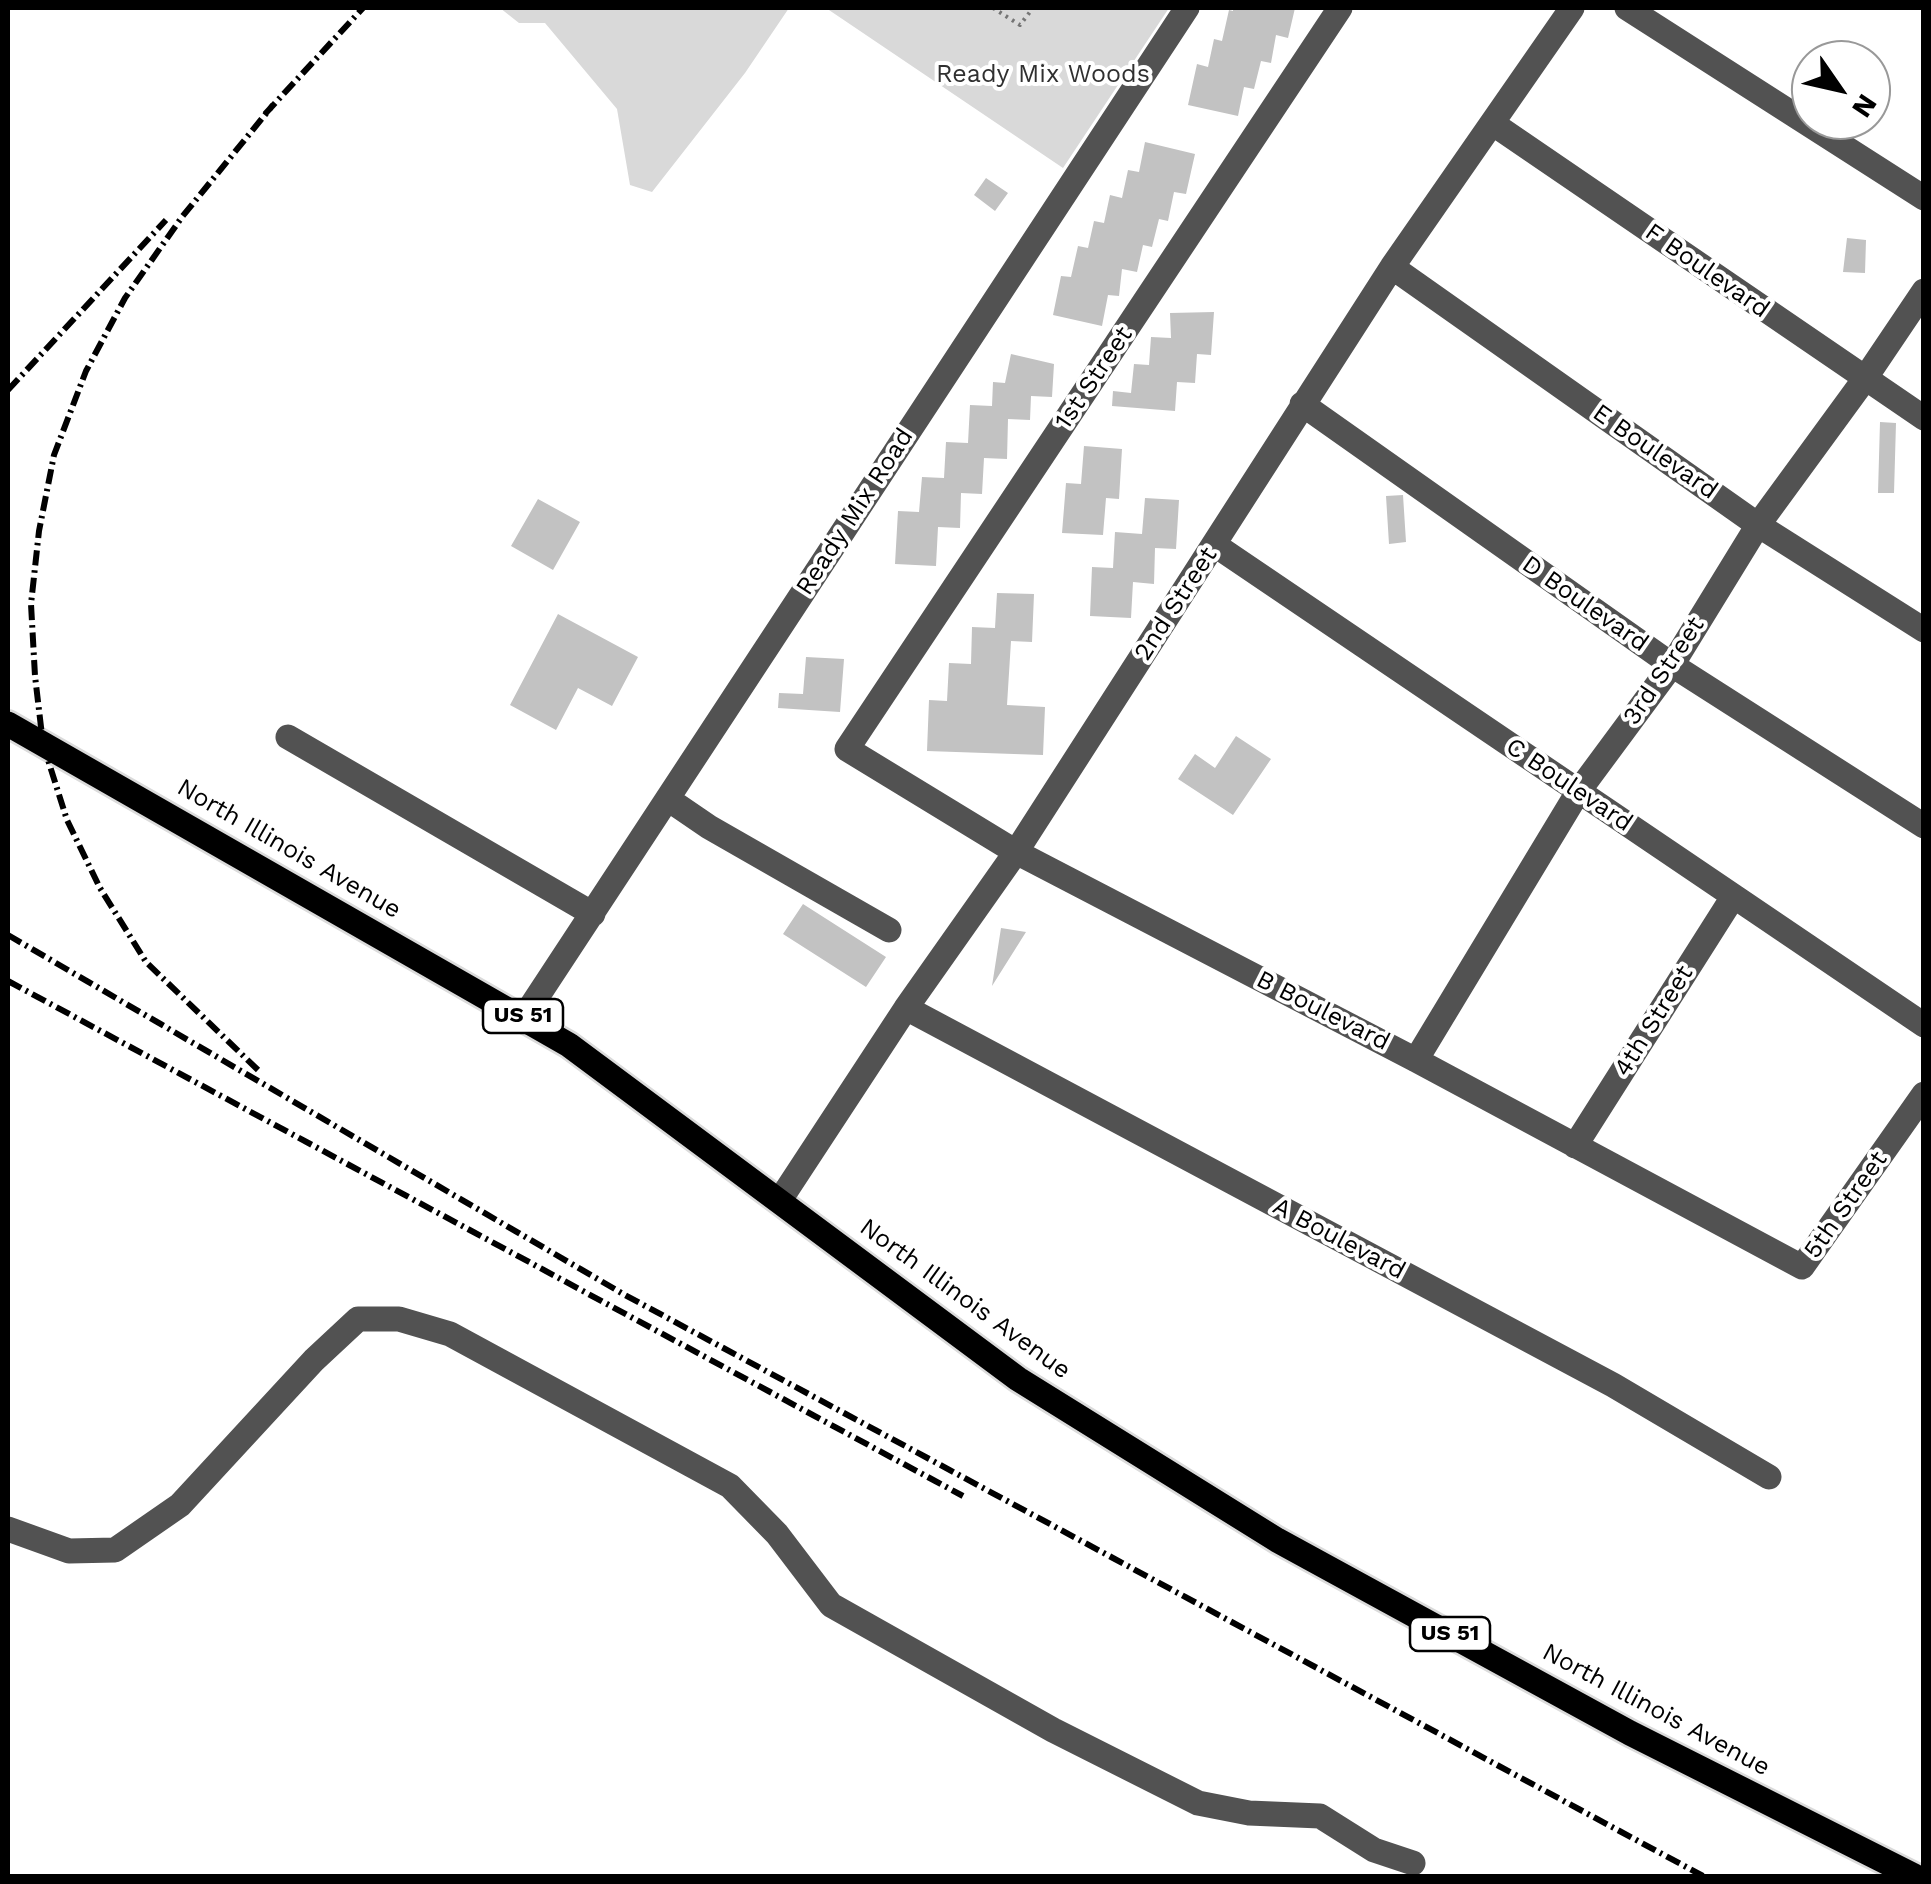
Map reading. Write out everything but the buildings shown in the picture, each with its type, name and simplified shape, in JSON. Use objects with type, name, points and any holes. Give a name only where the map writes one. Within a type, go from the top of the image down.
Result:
[{"type":"main road","name":"North Illinois Avenue","points":[[8,724],[569,1044],[1018,1379],[1277,1540],[1630,1733],[1914,1876]]},
{"type":"street","name":"Ready Mix Road","points":[[524,1016],[1187,8]]},
{"type":"street","name":"1st Street","points":[[848,748],[1340,8]]},
{"type":"street","name":"2nd Street","points":[[780,1200],[906,1008],[1016,852],[1392,267],[1572,8]]},
{"type":"street","points":[[1628,8],[1924,198]]},
{"type":"street","name":"F Boulevard","points":[[1492,123],[1924,418]]},
{"type":"street","name":"E Boulevard","points":[[1392,267],[1758,524],[1924,630]]},
{"type":"street","name":"3rd Street","points":[[1416,1060],[1578,792],[1672,666],[1758,524],[1924,291]]},
{"type":"street","name":"D Boulevard","points":[[1302,404],[1672,666],[1924,826]]},
{"type":"street","name":"C Boulevard","points":[[1215,544],[1924,1025]]},
{"type":"street","points":[[288,736],[593,914]]},
{"type":"street","name":"B Boulevard","points":[[848,748],[1016,852],[1802,1267]]},
{"type":"street","points":[[668,799],[708,827],[889,930]]},
{"type":"street","name":"4th Street","points":[[1575,1146],[1733,897]]},
{"type":"street","name":"A Boulevard","points":[[906,1008],[1612,1384],[1768,1476]]},
{"type":"street","name":"5th Street","points":[[1802,1267],[1924,1094]]},
{"type":"street","points":[[8,1529],[69,1551],[115,1550],[180,1505],[314,1360],[358,1319],[400,1318],[450,1334],[730,1486],[777,1534],[831,1605],[1052,1730],[1198,1804],[1249,1813],[1320,1816],[1374,1850],[1412,1863]]},
{"type":"path","points":[[993,8],[1020,25],[1034,8]]},
{"type":"green space","points":[[500,8],[789,8],[745,73],[652,192],[630,185],[617,109],[545,23],[519,23]]},
{"type":"green space","name":"Ready Mix Woods","points":[[826,8],[1169,8],[1063,168]]},
{"type":"railway","points":[[265,114],[363,8]]},
{"type":"railway","points":[[258,1070],[146,962],[100,888],[67,820],[43,744],[31,604],[39,531],[54,455],[86,371],[125,298],[182,217],[273,105]]},
{"type":"railway","points":[[8,390],[166,220]]},
{"type":"railway","points":[[8,935],[625,1295],[1703,1876]]},
{"type":"railway","points":[[8,981],[963,1496]]}]
